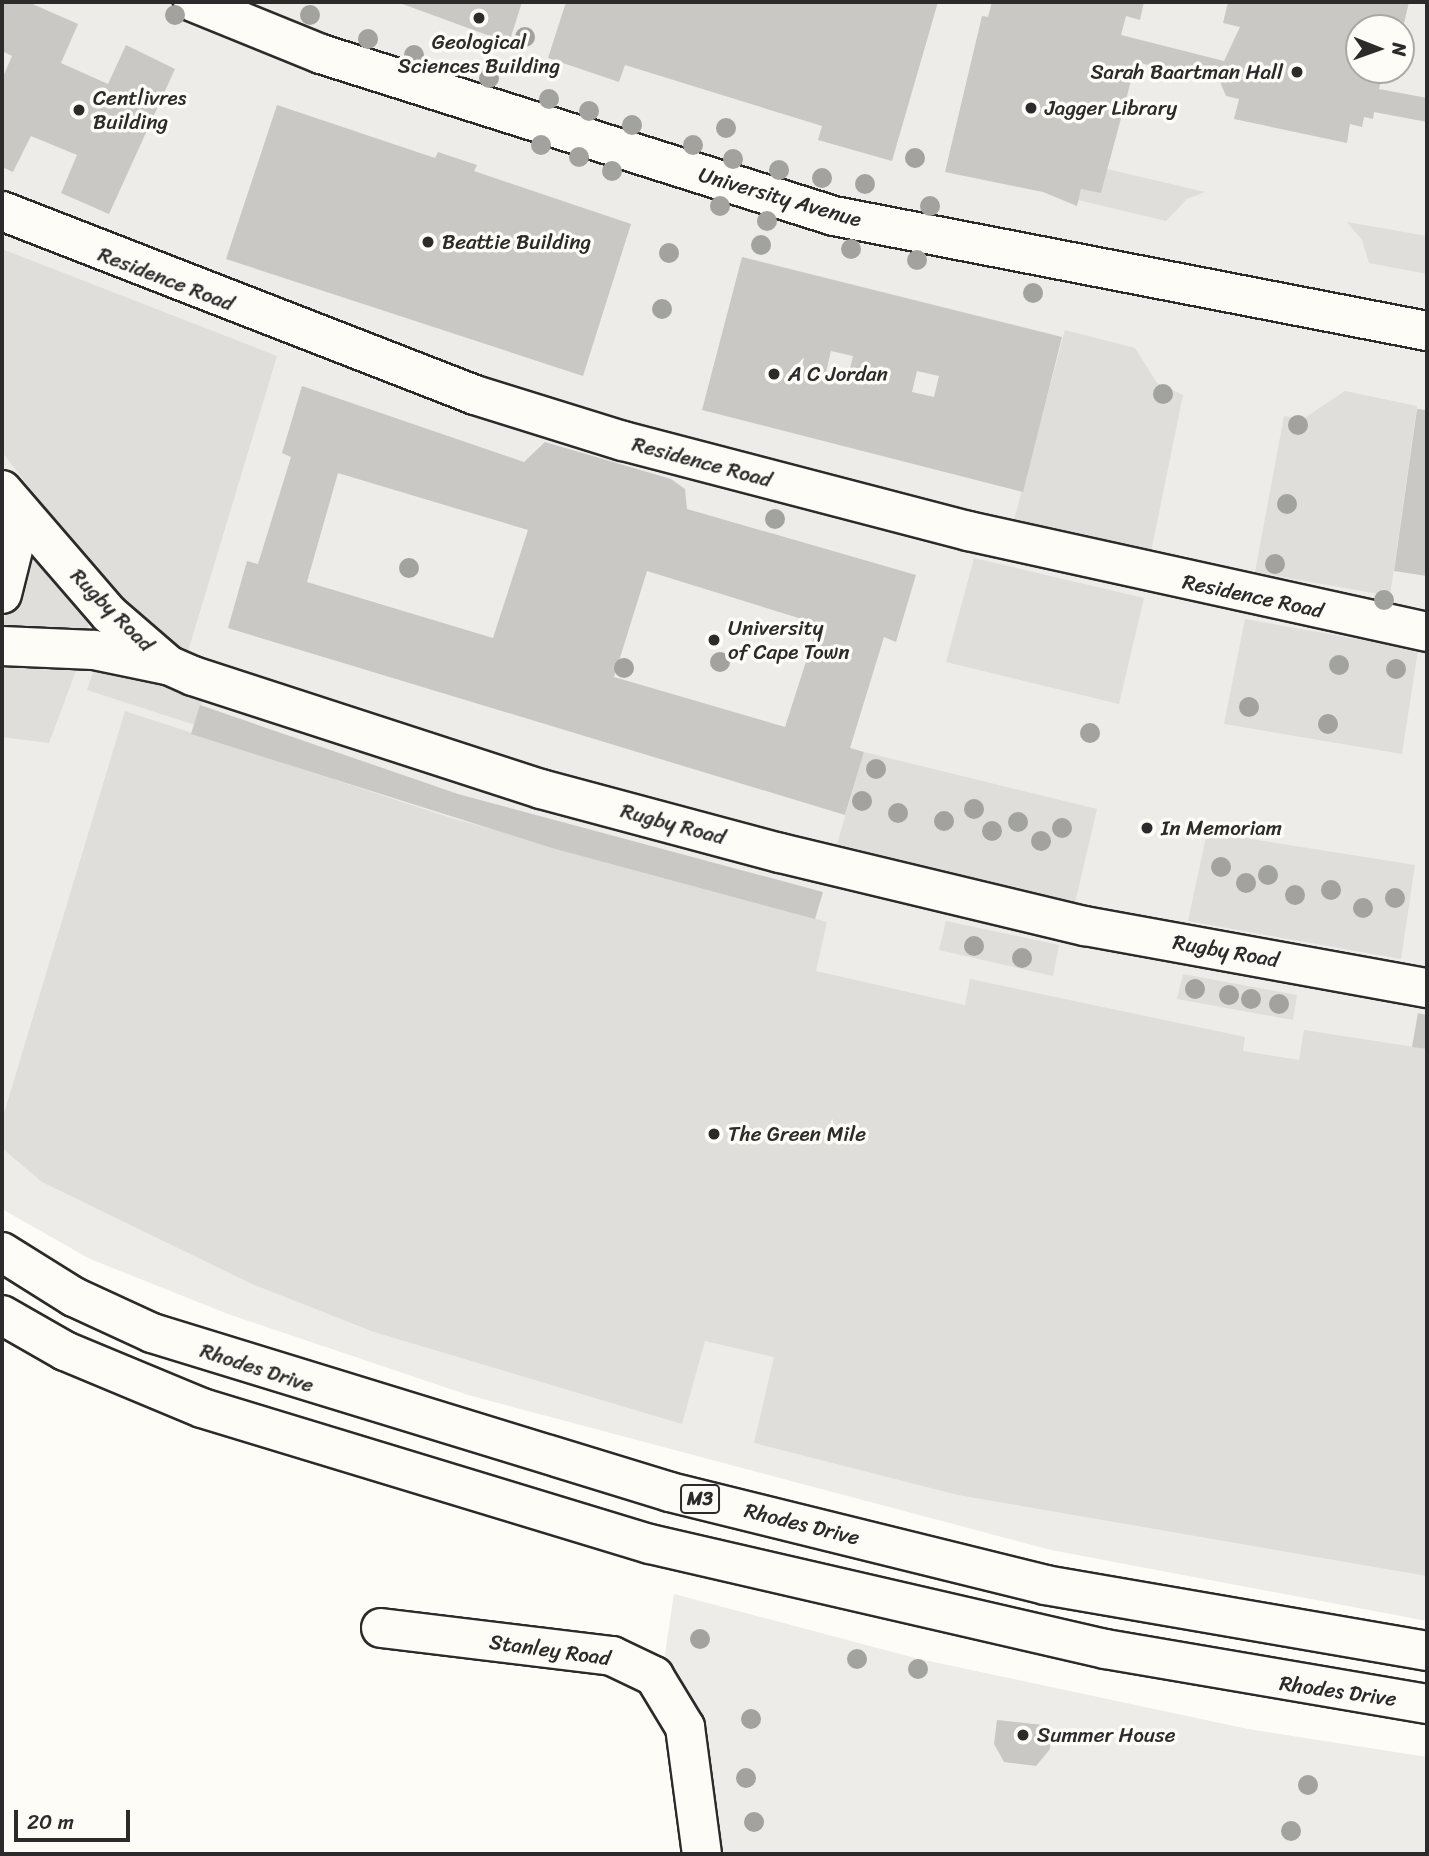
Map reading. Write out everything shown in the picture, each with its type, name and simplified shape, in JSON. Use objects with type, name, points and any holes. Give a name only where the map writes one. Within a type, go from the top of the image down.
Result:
[{"type":"main road","name":"University Avenue","points":[[193,2],[439,93],[834,216],[1427,331]]},
{"type":"main road","name":"Residence Road","points":[[2,211],[475,395],[623,441],[968,531],[1427,632]]},
{"type":"main road","points":[[2,594],[16,538],[8,498]]},
{"type":"main road","name":"Rugby Road","points":[[8,498],[109,614],[168,665],[541,789],[779,853],[1085,926],[1427,988]]},
{"type":"main road","points":[[2,646],[82,649],[168,665]]},
{"type":"main road","name":"Rhodes Drive","points":[[2,1252],[74,1297],[152,1333],[670,1492],[1045,1585],[1427,1651]]},
{"type":"main road","name":"Rhodes Drive","points":[[2,1315],[65,1351],[202,1408],[650,1544],[1105,1649],[1427,1704]]},
{"type":"main road","name":"Stanley Road","points":[[381,1628],[612,1656],[654,1676],[685,1727],[702,1854]]},
{"type":"shaded area","name":"University of Cape Town","points":[[2,2],[1427,2],[1427,1621],[1051,1550],[468,1395],[228,1314],[90,1259],[2,1209]]},
{"type":"shaded area","points":[[1107,169],[1205,192],[1187,199],[1166,221],[1078,200],[1081,189],[1101,192]]},
{"type":"shaded area","points":[[1347,222],[1427,236],[1427,274],[1369,263],[1362,240]]},
{"type":"shaded area","points":[[2,249],[277,356],[186,658],[123,609],[2,452]]},
{"type":"shaded area","points":[[1065,330],[1135,348],[1157,383],[1183,395],[1151,552],[1014,520]]},
{"type":"shaded area","points":[[1345,391],[1417,406],[1390,596],[1255,572],[1284,416],[1303,419]]},
{"type":"shaded area","points":[[24,543],[91,620],[86,631],[2,631]]},
{"type":"shaded area","points":[[974,558],[1144,598],[1119,704],[946,662]]},
{"type":"shaded area","points":[[1245,619],[1418,650],[1402,754],[1224,724]]},
{"type":"shaded area","points":[[2,658],[80,660],[49,743],[2,737]]},
{"type":"shaded area","points":[[96,664],[203,697],[195,725],[87,690]]},
{"type":"shaded area","name":"The Green Mile","points":[[125,711],[451,818],[827,922],[816,971],[965,1005],[970,979],[1245,1037],[1243,1051],[1299,1060],[1304,1030],[1427,1049],[1427,1576],[958,1495],[754,1443],[774,1357],[705,1341],[682,1424],[374,1332],[252,1284],[42,1182],[2,1148],[2,1120]]},
{"type":"shaded area","points":[[864,752],[1097,809],[1075,903],[837,844]]},
{"type":"shaded area","points":[[1207,832],[1415,865],[1401,959],[1188,921]]},
{"type":"shaded area","points":[[946,921],[1059,945],[1053,976],[939,950]]},
{"type":"shaded area","points":[[1183,974],[1297,995],[1293,1020],[1177,999]]},
{"type":"shaded area","points":[[674,1594],[915,1658],[1248,1729],[1427,1757],[1427,1854],[710,1854],[663,1667]]},
{"type":"building","name":"Centlivres Building","points":[[2,2],[28,2],[78,24],[61,63],[108,84],[126,45],[175,69],[109,214],[61,193],[77,155],[31,136],[13,172],[2,167],[2,79],[12,56],[2,51]]},
{"type":"building","name":"Geological Sciences Building","points":[[397,2],[522,2],[509,43]]},
{"type":"building","points":[[566,2],[938,2],[892,161],[818,140],[822,126],[625,65],[619,82],[548,58]]},
{"type":"building","points":[[992,2],[1144,2],[1140,20],[1126,16],[1121,35],[1224,61],[1240,27],[1223,23],[1228,2],[1409,2],[1406,14],[1345,14],[1345,84],[1380,84],[1379,89],[1427,98],[1427,122],[1374,112],[1373,119],[1364,117],[1362,127],[1350,124],[1347,143],[1234,119],[1239,99],[1226,96],[1220,82],[1136,62],[1101,193],[1081,189],[1077,206],[1043,192],[945,172],[982,16],[988,17]]},
{"type":"building","name":"Beattie Building","points":[[277,105],[435,158],[438,152],[477,165],[474,171],[631,224],[583,376],[226,259]]},
{"type":"building","name":"A C Jordan","points":[[742,257],[1062,337],[1023,492],[702,410]],"holes":[[[831,351],[853,356],[848,377],[826,372]],[[917,371],[939,376],[934,397],[912,392]]]},
{"type":"building","points":[[302,386],[524,462],[545,442],[671,479],[685,489],[687,509],[916,575],[896,642],[884,637],[850,748],[864,752],[845,815],[228,628],[247,561],[258,564],[291,457],[282,453]],"holes":[[[338,473],[528,530],[493,638],[307,582]],[[647,571],[818,624],[785,727],[614,677]]]},
{"type":"building","points":[[1417,409],[1427,410],[1427,576],[1394,571]]},
{"type":"building","points":[[200,705],[458,794],[823,892],[815,919],[552,848],[191,734]]},
{"type":"building","points":[[1418,1013],[1427,1015],[1427,1049],[1412,1047]]},
{"type":"building","name":"Summer House","points":[[997,1720],[1051,1726],[1050,1749],[1036,1766],[1004,1762],[994,1744]]},
{"type":"place","name":"Geological Sciences Building","points":[[479,18]]},
{"type":"place","name":"Sarah Baartman Hall","points":[[1297,72]]},
{"type":"place","name":"Jagger Library","points":[[1031,108]]},
{"type":"place","name":"Centlivres Building","points":[[79,110]]},
{"type":"place","name":"Beattie Building","points":[[428,242]]},
{"type":"place","name":"A C Jordan","points":[[774,374]]},
{"type":"place","name":"University of Cape Town","points":[[714,640]]},
{"type":"place","name":"In Memoriam","points":[[1147,828]]},
{"type":"place","name":"The Green Mile","points":[[714,1134]]},
{"type":"place","name":"Summer House","points":[[1023,1735]]}]
